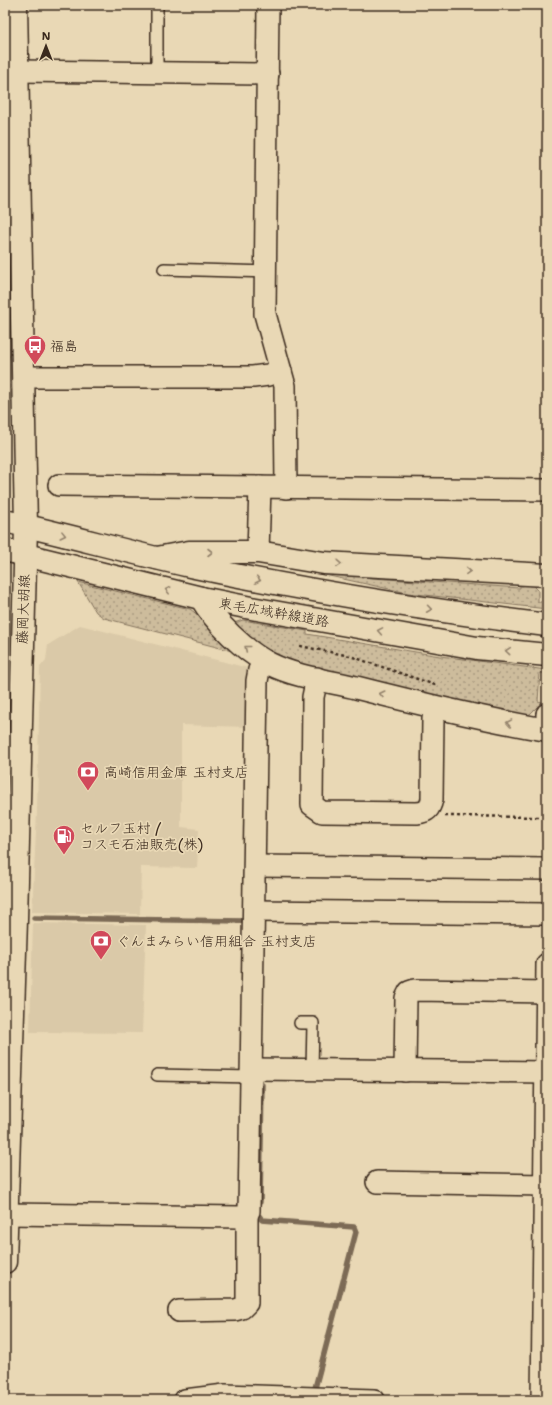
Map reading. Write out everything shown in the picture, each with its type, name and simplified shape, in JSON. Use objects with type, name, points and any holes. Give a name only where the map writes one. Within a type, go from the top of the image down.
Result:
[{"type":"main road","name":"藤岡大胡線","points":[[5,1262],[15,523],[24,376],[17,126],[18,71],[16,5]]},
{"type":"main road","name":"東毛広域幹線道路","points":[[15,523],[157,558],[253,579],[329,593],[547,625]]},
{"type":"main road","points":[[157,558],[189,552],[258,552],[324,563],[547,575]]},
{"type":"main road","name":"東毛広域幹線道路","points":[[15,553],[200,598],[477,648],[547,655]]},
{"type":"main road","points":[[200,598],[217,621],[247,649],[264,661],[286,670],[436,708],[489,720],[547,730]]},
{"type":"street","points":[[268,5],[266,319],[285,386],[286,488]]},
{"type":"street","points":[[18,71],[268,74]]},
{"type":"street","points":[[24,376],[253,377],[281,371]]},
{"type":"street","points":[[59,485],[547,490]]},
{"type":"street","points":[[258,552],[260,487]]},
{"type":"street","points":[[179,1311],[234,1310],[242,1308],[247,1303],[247,1215],[251,1204],[257,681],[259,670],[264,661]]},
{"type":"street","points":[[316,678],[313,697],[312,805],[322,812],[417,813],[425,812],[430,808],[432,799],[433,719],[436,708]]},
{"type":"street","points":[[547,714],[547,722]]},
{"type":"street","points":[[255,866],[547,869]]},
{"type":"street","points":[[255,912],[547,914]]},
{"type":"street","points":[[542,1400],[547,1072],[547,964]]},
{"type":"street","points":[[405,1071],[406,998],[409,992],[423,990],[547,992]]},
{"type":"street","points":[[253,1073],[312,1070],[547,1072]]},
{"type":"street","points":[[377,1182],[545,1175]]},
{"type":"street","points":[[6,1221],[241,1217],[247,1215]]},
{"type":"street","points":[[185,1400],[225,1395],[374,1400]]},
{"type":"lane","points":[[157,5],[157,73]]},
{"type":"lane","points":[[164,269],[266,272]]},
{"type":"lane","points":[[300,1023],[313,1023],[312,1070]]},
{"type":"lane","points":[[157,1075],[253,1073]]},
{"type":"path","points":[[300,646],[350,656],[444,688]]},
{"type":"path","points":[[440,816],[541,817]]},
{"type":"shaded area","points":[[5,154],[12,360],[5,359]]},
{"type":"shaded area","points":[[269,563],[373,575],[372,578],[520,588],[520,585],[533,585],[538,590],[538,602],[547,602],[547,609],[408,593]]},
{"type":"shaded area","points":[[78,582],[190,609],[199,616],[201,615],[240,653],[104,618],[96,612]]},
{"type":"shaded area","points":[[243,620],[307,631],[307,634],[440,656],[547,670],[547,673],[540,673],[538,701],[542,702],[525,719],[288,662],[262,649],[231,624]]},
{"type":"shaded area","points":[[80,625],[248,668],[248,727],[181,725],[181,827],[199,829],[197,868],[141,867],[140,914],[32,912],[37,812],[40,667],[46,660],[48,645]]},
{"type":"shaded area","points":[[33,923],[146,925],[142,1033],[30,1032]]},
{"type":"waterway","points":[[34,918],[245,921]]},
{"type":"waterway","points":[[260,1202],[262,1085]]},
{"type":"waterway","points":[[260,1217],[262,1220],[354,1227],[356,1232],[315,1388]]},
{"type":"place","name":"福島","points":[[35,366]]},
{"type":"place","name":"高崎信用金庫 玉村支店","points":[[88,792]]},
{"type":"place","name":"セルフ玉村 / コスモ石油販売(株)","points":[[64,856]]},
{"type":"place","name":"ぐんまみらい信用組合 玉村支店","points":[[101,960]]}]
